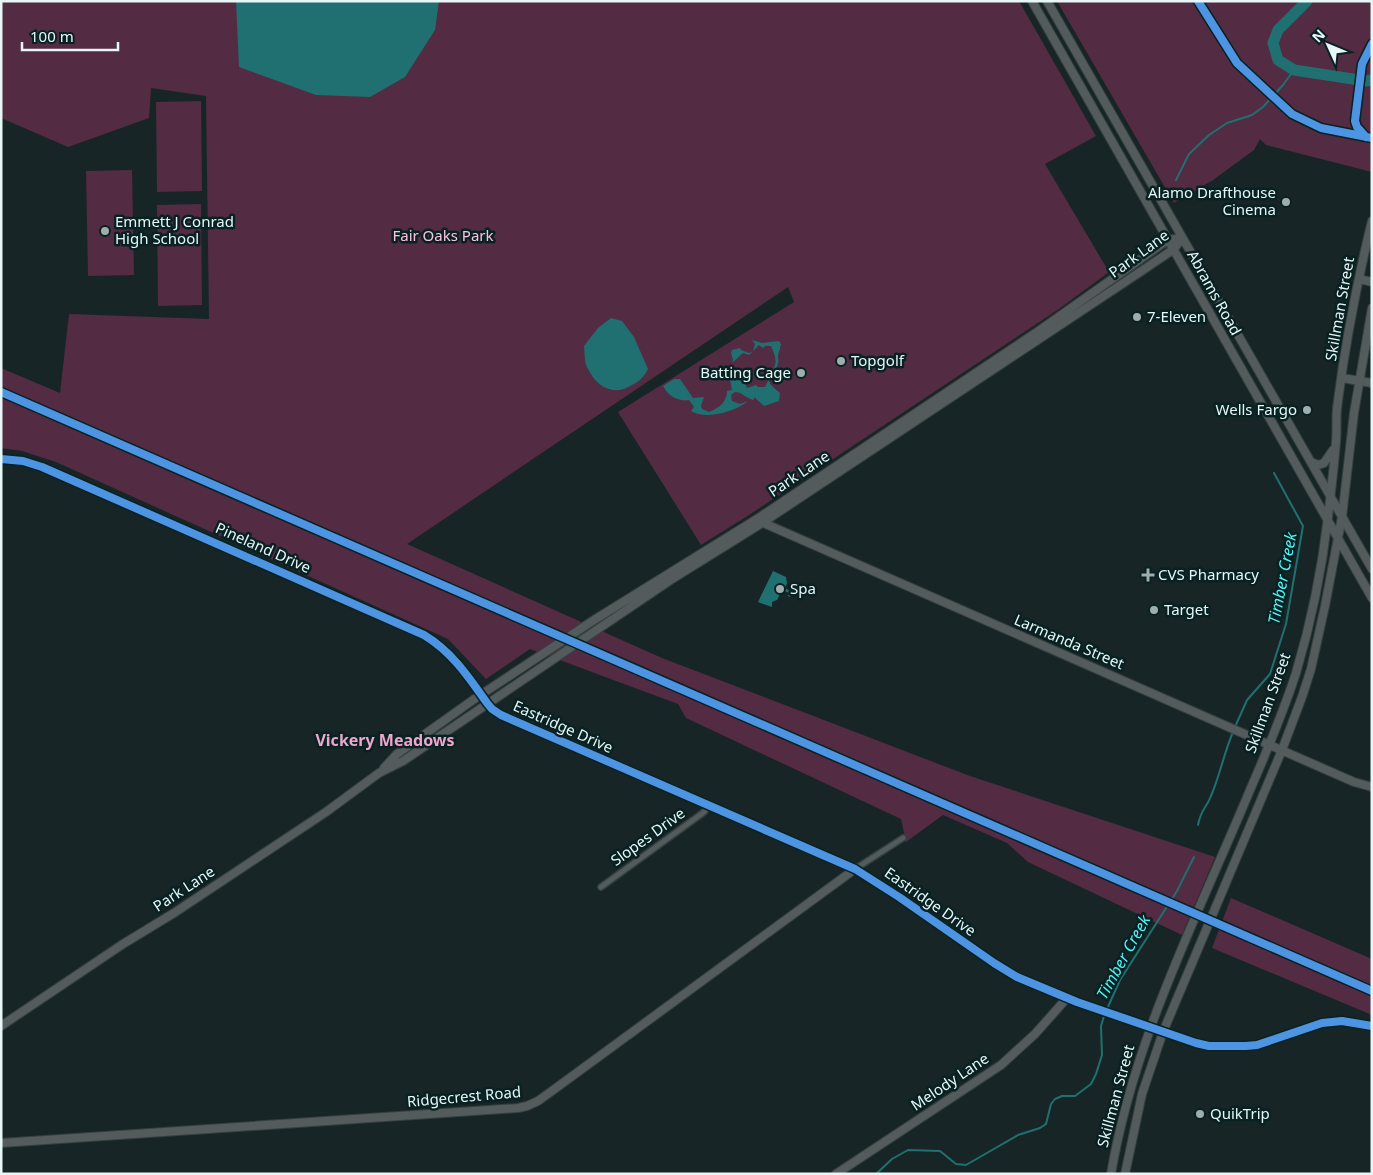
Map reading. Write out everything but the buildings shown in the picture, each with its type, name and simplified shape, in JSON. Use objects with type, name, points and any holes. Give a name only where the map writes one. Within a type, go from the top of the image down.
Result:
[{"type":"main road","name":"Abrams Road","points":[[1032,1],[1372,598]]},
{"type":"main road","name":"Abrams Road","points":[[1047,1],[1372,569]]},
{"type":"main road","name":"Skillman Street","points":[[1112,1172],[1125,1107],[1150,1027],[1270,744],[1306,637],[1328,520],[1336,444],[1337,411],[1342,378],[1359,279],[1372,221]]},
{"type":"main road","name":"Park Lane","points":[[1,1026],[326,812],[379,773],[403,761],[600,628],[670,576],[759,521],[1037,332],[1107,281],[1168,240],[1182,238]]},
{"type":"main road","name":"Park Lane","points":[[759,521],[776,513],[1174,249],[1182,238]]},
{"type":"main road","points":[[1359,279],[1372,282]]},
{"type":"main road","name":"Skillman Street","points":[[1125,1173],[1142,1094],[1163,1032],[1282,750],[1302,697],[1310,669],[1325,609],[1342,517],[1359,381],[1372,308]]},
{"type":"main road","points":[[1240,367],[1252,360]]},
{"type":"main road","points":[[1342,378],[1372,383]]},
{"type":"main road","points":[[1311,462],[1318,465],[1324,464],[1336,444]]},
{"type":"main road","name":"Pineland Drive","points":[[1,459],[23,461],[42,467],[416,631],[445,650],[460,666],[487,703]]},
{"type":"main road","points":[[776,513],[778,525],[786,533]]},
{"type":"main road","name":"Larmanda Street","points":[[759,521],[1354,782],[1372,787]]},
{"type":"main road","name":"Park Lane","points":[[379,773],[397,754],[481,695],[594,620],[657,585]]},
{"type":"main road","points":[[594,620],[600,628]]},
{"type":"main road","name":"Eastridge Drive","points":[[487,703],[492,709],[510,720],[855,869],[906,901],[994,964],[1017,977],[1077,1002],[1209,1046],[1234,1047],[1257,1045],[1322,1023],[1342,1021],[1372,1026]]},
{"type":"main road","name":"Ridgecrest Road","points":[[1,1143],[437,1115],[527,1106],[556,1088],[855,869]]},
{"type":"main road","name":"Melody Lane","points":[[836,1174],[1001,1066],[1035,1034],[1067,998]]},
{"type":"main road","points":[[1112,1172],[1125,1173]]},
{"type":"street","name":"Slopes Drive","points":[[601,887],[704,812],[708,806]]},
{"type":"street","name":"Ridgecrest Road","points":[[855,869],[903,838]]},
{"type":"green space","name":"Fair Oaks Park","points":[[1,1],[1019,1],[1096,136],[1045,164],[1109,272],[1059,309],[701,545],[618,412],[794,302],[788,287],[407,544],[662,658],[970,776],[1215,857],[1182,935],[1028,862],[1007,843],[943,815],[906,842],[901,819],[686,718],[678,704],[530,649],[486,679],[448,639],[56,462],[22,451],[1,448],[1,368],[60,393],[69,314],[209,319],[206,96],[151,88],[149,118],[68,147],[1,118]]},
{"type":"green space","points":[[1057,1],[1372,1],[1372,172],[1266,145],[1260,139],[1254,150],[1213,180],[1174,203]]},
{"type":"green space","points":[[201,101],[202,191],[157,192],[156,102]]},
{"type":"green space","points":[[132,170],[134,275],[88,276],[86,171]]},
{"type":"green space","points":[[201,204],[202,305],[158,306],[157,205]]},
{"type":"green space","points":[[1231,898],[1372,959],[1372,1015],[1212,948]]},
{"type":"water","points":[[236,1],[439,1],[435,30],[405,77],[370,97],[316,95],[239,67]]},
{"type":"water","points":[[611,318],[622,321],[634,337],[648,369],[637,382],[616,390],[600,384],[591,375],[586,364],[584,346],[598,328]]},
{"type":"water","points":[[752,340],[762,343],[779,341],[781,344],[778,364],[769,381],[780,393],[779,401],[764,406],[754,397],[754,400],[735,392],[731,395],[732,401],[740,404],[748,401],[720,414],[704,415],[691,411],[694,407],[689,400],[674,398],[663,386],[674,379],[680,379],[693,398],[704,397],[702,409],[709,412],[722,404],[726,398],[727,391],[732,390],[731,383],[727,377],[723,375],[717,379],[714,376],[725,367],[723,373],[743,376],[747,388],[756,385],[758,387],[765,387],[768,381],[765,375],[775,366],[774,354],[771,346],[763,348],[759,345],[753,351],[755,344]]},
{"type":"water","points":[[740,348],[749,353],[753,351],[749,355],[743,353],[732,363],[732,350]]},
{"type":"water","name":"Spa","points":[[773,571],[786,577],[787,583],[785,588],[792,592],[790,597],[788,596],[789,593],[782,590],[777,600],[772,602],[772,607],[758,602]]},
{"type":"waterway","points":[[1307,1],[1278,30],[1273,43],[1278,60],[1294,70],[1366,81],[1372,80]]},
{"type":"waterway","name":"Timber Creek","points":[[1176,180],[1189,154],[1209,135],[1227,123],[1252,115],[1263,107],[1294,70]]},
{"type":"waterway","name":"Timber Creek","points":[[1235,727],[1247,700],[1270,674],[1286,624],[1303,526],[1274,473]]},
{"type":"waterway","name":"Timber Creek","points":[[1198,825],[1214,788],[1233,732]]},
{"type":"waterway","name":"Timber Creek","points":[[1107,1009],[1120,980],[1177,891],[1194,857]]},
{"type":"waterway","name":"Timber Creek","points":[[876,1174],[892,1159],[908,1150],[940,1151],[956,1164],[966,1165],[1018,1135],[1040,1128],[1046,1124],[1051,1104],[1055,1099],[1062,1096],[1075,1096],[1091,1084],[1102,1055],[1101,1026],[1105,1013]]},
{"type":"cycle path","points":[[1198,1],[1237,63],[1292,114],[1321,128],[1372,138]]},
{"type":"cycle path","points":[[1366,137],[1357,127],[1355,121],[1362,64],[1372,44]]},
{"type":"cycle path","points":[[1,392],[1372,991]]},
{"type":"cycle path","points":[[1,459],[23,461],[42,467],[424,635],[451,657],[492,709],[501,715],[855,869],[1017,977],[1077,1002],[1209,1046],[1257,1045],[1322,1023],[1342,1021],[1372,1026]]},
{"type":"place","name":"Alamo Drafthouse Cinema","points":[[1286,202]]},
{"type":"place","name":"Emmett J Conrad High School","points":[[105,231]]},
{"type":"place","name":"7-Eleven","points":[[1137,317]]},
{"type":"place","name":"Topgolf","points":[[841,361]]},
{"type":"place","name":"Batting Cage","points":[[801,373]]},
{"type":"place","name":"Wells Fargo","points":[[1307,410]]},
{"type":"place","name":"CVS Pharmacy","points":[[1148,575]]},
{"type":"place","name":"Spa","points":[[780,589]]},
{"type":"place","name":"Target","points":[[1154,610]]},
{"type":"place","name":"QuikTrip","points":[[1200,1114]]},
{"type":"district","name":"Vickery Meadows","points":[[385,740]]}]
